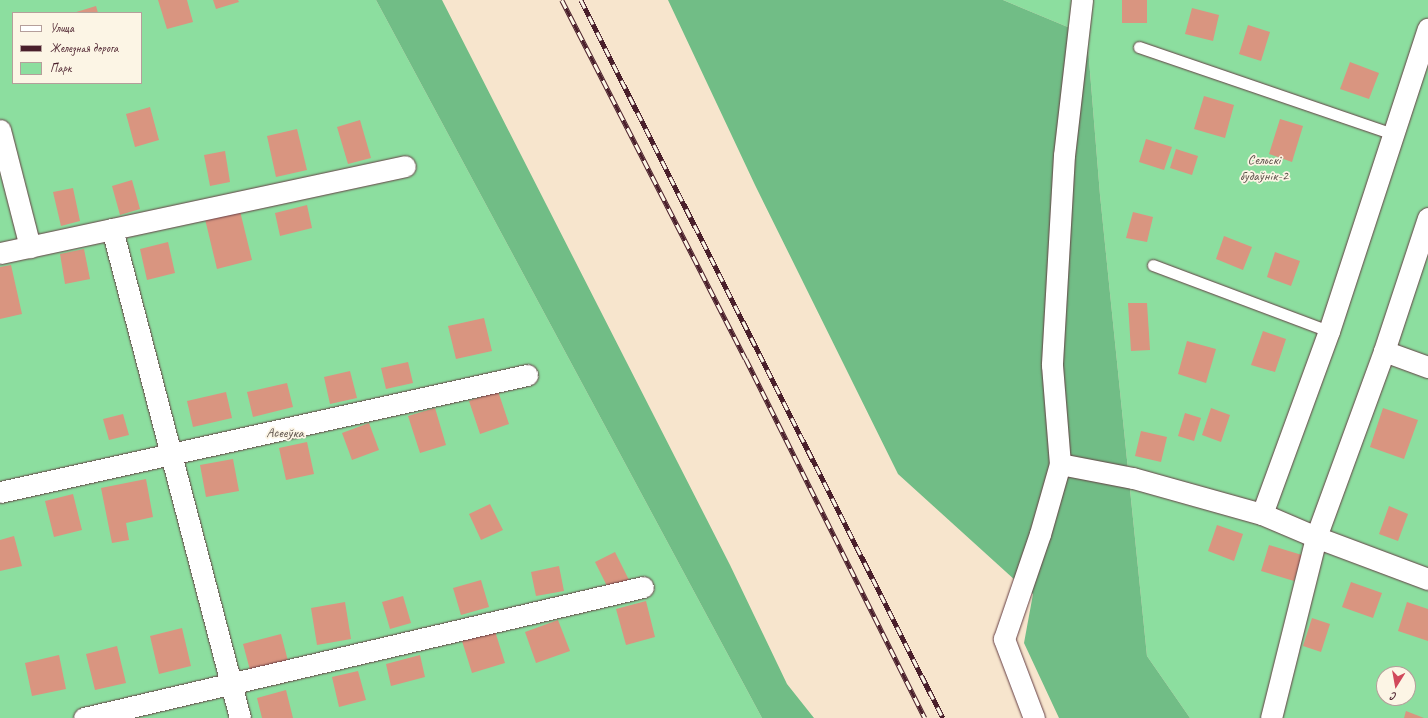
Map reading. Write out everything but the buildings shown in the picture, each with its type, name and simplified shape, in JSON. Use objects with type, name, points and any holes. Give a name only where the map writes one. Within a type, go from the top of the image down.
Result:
[{"type":"street","points":[[1034,718],[1004,639],[1040,534],[1060,464],[1052,365],[1064,155],[1082,0]]},
{"type":"street","points":[[1262,514],[1329,331],[1428,29]]},
{"type":"street","points":[[0,130],[30,247]]},
{"type":"street","points":[[0,253],[405,166]]},
{"type":"street","points":[[1272,718],[1316,537],[1384,351],[1428,218]]},
{"type":"street","points":[[112,229],[240,718]]},
{"type":"street","points":[[1384,351],[1428,367]]},
{"type":"street","points":[[0,492],[528,375]]},
{"type":"street","points":[[1060,464],[1133,478],[1262,514],[1316,537],[1428,579]]},
{"type":"street","points":[[84,718],[643,587]]},
{"type":"lane","points":[[1139,47],[1393,134]]},
{"type":"lane","points":[[1153,266],[1329,331]]},
{"type":"green space","name":"Асееўка","points":[[0,0],[376,0],[762,718],[0,718]]},
{"type":"green space","points":[[376,0],[442,0],[730,565],[787,684],[814,718],[762,718]]},
{"type":"green space","points":[[668,0],[1003,0],[1087,35],[1100,195],[1147,656],[1190,718],[1059,718],[1024,643],[1033,594],[1016,581],[898,474],[755,185]]},
{"type":"green space","name":"Сельскі будаўнік-2","points":[[1003,0],[1428,0],[1428,718],[1190,718],[1147,656],[1100,195],[1087,35]]},
{"type":"railway","points":[[562,0],[746,359],[925,718]]},
{"type":"railway","points":[[581,0],[943,718]]}]
